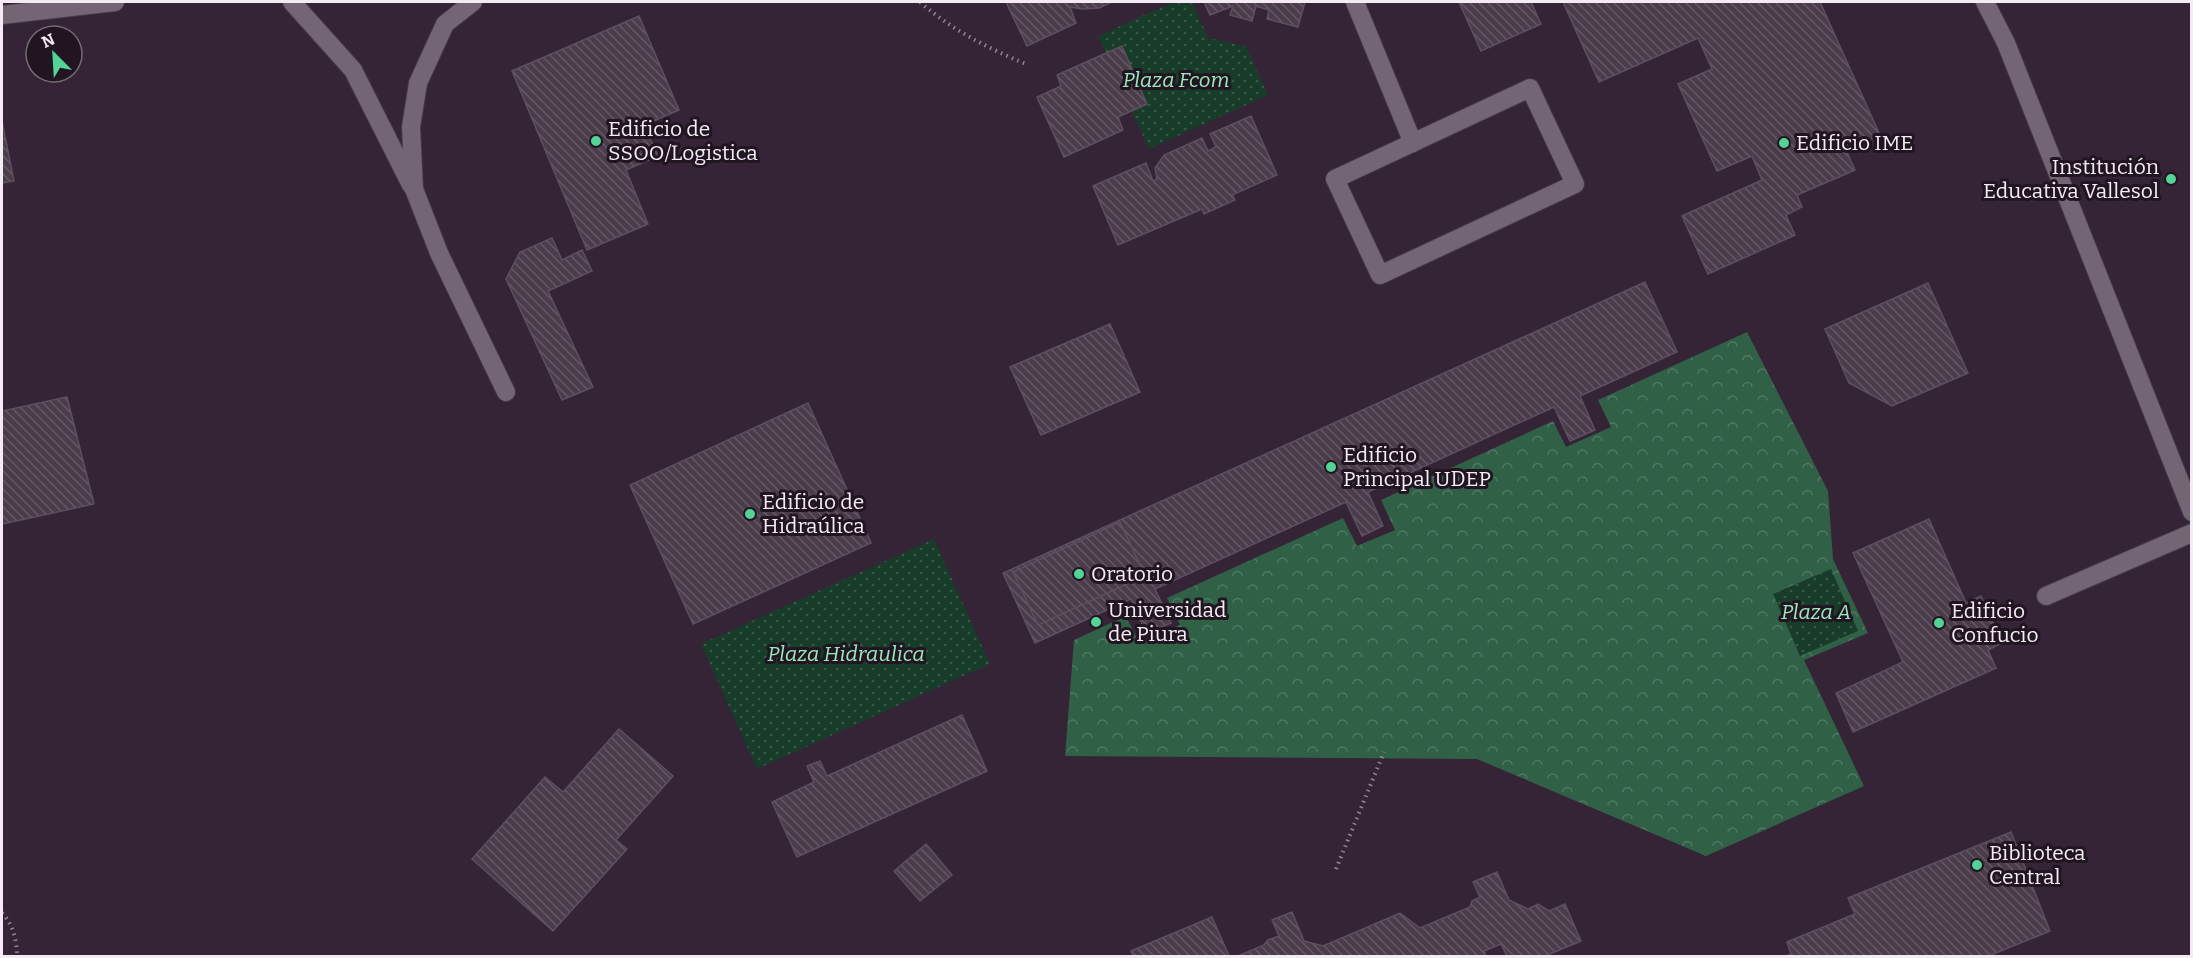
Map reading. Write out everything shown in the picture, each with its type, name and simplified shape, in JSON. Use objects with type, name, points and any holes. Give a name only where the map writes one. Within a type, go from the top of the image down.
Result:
[{"type":"lane","points":[[2,15],[115,2]]},
{"type":"lane","points":[[292,2],[353,70],[414,189],[439,253],[506,392]]},
{"type":"lane","points":[[414,189],[411,127],[417,83],[446,24],[473,2]]},
{"type":"lane","points":[[1355,2],[1413,143]]},
{"type":"lane","points":[[1985,2],[2006,43],[2192,512]]},
{"type":"lane","points":[[1530,88],[1575,184],[1380,275],[1335,179],[1413,143],[1530,88]]},
{"type":"lane","points":[[2046,596],[2192,533]]},
{"type":"path","points":[[920,2],[941,20],[982,46],[1028,65]]},
{"type":"path","points":[[1336,869],[1384,752]]},
{"type":"path","points":[[2,913],[15,936],[18,957]]},
{"type":"shaded area","name":"Universidad de Piura","points":[[2,2],[2191,2],[2191,956],[2,956]]},
{"type":"green space","name":"Plaza Fcom","points":[[1173,2],[1192,2],[1208,38],[1246,46],[1268,95],[1149,149],[1098,36]]},
{"type":"green space","points":[[1747,332],[1828,491],[1833,559],[1868,633],[1804,660],[1864,786],[1706,856],[1477,759],[1065,756],[1074,640],[1126,616],[1139,643],[1180,625],[1167,598],[1343,518],[1357,546],[1395,530],[1381,500],[1553,421],[1566,447],[1611,427],[1598,400]]},
{"type":"green space","name":"Plaza Hidraulica","points":[[934,539],[990,664],[757,769],[701,644]]},
{"type":"green space","name":"Plaza A","points":[[1831,569],[1858,631],[1800,656],[1773,594]]},
{"type":"building","points":[[1006,2],[1112,2],[1099,8],[1070,7],[1076,23],[1027,46]]},
{"type":"building","points":[[1204,2],[1305,2],[1298,27],[1267,19],[1269,10],[1256,6],[1252,21],[1230,15],[1233,6],[1210,15]]},
{"type":"building","points":[[1459,2],[1531,2],[1541,24],[1481,51]]},
{"type":"building","name":"Edificio IME","points":[[1563,2],[1820,2],[1880,135],[1846,150],[1855,170],[1797,195],[1802,207],[1786,215],[1795,235],[1708,274],[1682,216],[1762,180],[1752,156],[1717,171],[1678,84],[1712,69],[1698,38],[1599,82]]},
{"type":"building","name":"Edificio de SSOO/Logistica","points":[[639,16],[679,110],[644,125],[658,156],[626,170],[648,224],[587,250],[512,71]]},
{"type":"building","points":[[1122,46],[1147,104],[1118,117],[1123,130],[1064,157],[1037,97],[1061,86],[1057,75]]},
{"type":"building","points":[[1251,116],[1277,175],[1232,195],[1235,200],[1204,214],[1202,209],[1118,245],[1093,186],[1146,163],[1153,181],[1157,179],[1155,168],[1164,155],[1202,138],[1208,151],[1216,147],[1210,134]]},
{"type":"building","points":[[2,121],[14,181],[2,183]]},
{"type":"building","points":[[552,238],[562,260],[582,250],[592,271],[548,291],[593,387],[562,400],[506,279],[520,252]]},
{"type":"building","name":"Edificio Principal UDEP","points":[[1645,282],[1677,352],[1580,396],[1595,430],[1570,441],[1554,407],[1368,492],[1383,526],[1362,536],[1346,502],[1155,589],[1171,623],[1146,633],[1131,599],[1035,643],[1003,573]]},
{"type":"building","points":[[1928,283],[1968,373],[1892,406],[1849,383],[1825,329]]},
{"type":"building","points":[[1110,324],[1140,392],[1041,435],[1010,367]]},
{"type":"building","points":[[67,397],[94,504],[2,524],[2,411]]},
{"type":"building","name":"Edificio de Hidraúlica","points":[[808,403],[871,543],[693,624],[630,485]]},
{"type":"building","name":"Edificio Confucio","points":[[1929,519],[1966,603],[1981,596],[2002,643],[1988,650],[1996,668],[1853,732],[1836,693],[1903,662],[1853,553]]},
{"type":"building","name":"Oratorio","points":[[1120,522],[1145,576],[1038,625],[1013,572]]},
{"type":"building","points":[[962,715],[987,771],[797,857],[772,802],[814,782],[807,766],[820,761],[827,776]]},
{"type":"building","points":[[619,729],[673,776],[616,840],[627,849],[553,931],[472,859],[545,777],[563,792]]},
{"type":"building","name":"Biblioteca Central","points":[[2011,832],[2050,931],[1992,956],[1786,956],[1791,954],[1787,942],[1855,914],[1848,898]]},
{"type":"building","points":[[926,844],[952,875],[920,901],[894,871]]},
{"type":"building","points":[[1497,872],[1509,900],[1528,909],[1538,904],[1549,911],[1565,904],[1581,941],[1545,956],[1507,956],[1501,944],[1484,951],[1486,956],[1238,956],[1279,936],[1272,920],[1292,912],[1304,941],[1323,946],[1400,913],[1420,928],[1470,907],[1472,901],[1480,897],[1473,882]]},
{"type":"building","points":[[1212,917],[1229,956],[1133,956],[1131,951]]},
{"type":"place","name":"Edificio de SSOO/Logistica","points":[[596,141]]},
{"type":"place","name":"Edificio IME","points":[[1784,143]]},
{"type":"place","name":"Institución Educativa Vallesol","points":[[2171,179]]},
{"type":"place","name":"Edificio Principal UDEP","points":[[1331,467]]},
{"type":"place","name":"Edificio de Hidraúlica","points":[[750,514]]},
{"type":"place","name":"Oratorio","points":[[1079,574]]},
{"type":"place","name":"Universidad de Piura","points":[[1096,622]]},
{"type":"place","name":"Edificio Confucio","points":[[1939,623]]},
{"type":"place","name":"Biblioteca Central","points":[[1977,865]]}]
